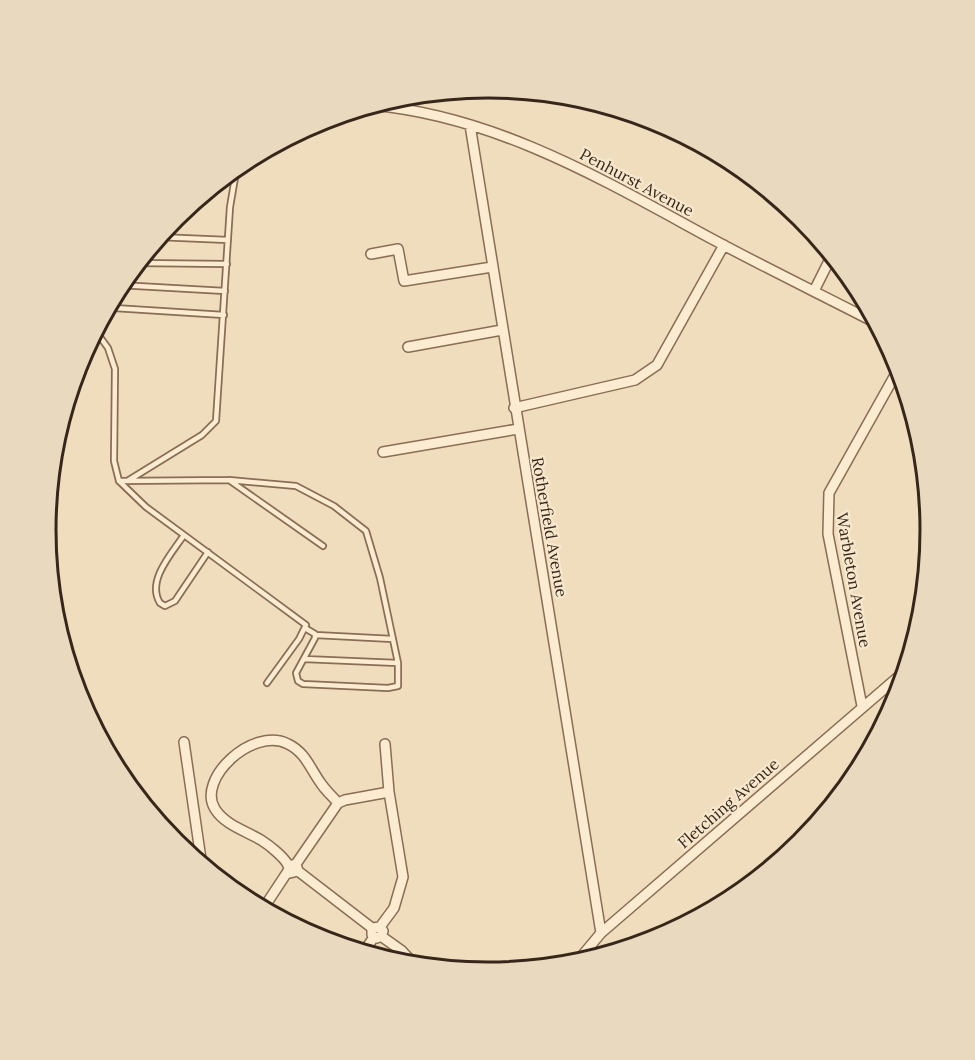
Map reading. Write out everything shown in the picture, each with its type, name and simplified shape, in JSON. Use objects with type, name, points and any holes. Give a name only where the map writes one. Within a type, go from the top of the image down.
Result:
[{"type":"street","name":"Penhurst Avenue","points":[[396,108],[422,111],[536,147],[863,316]]},
{"type":"street","name":"Rotherfield Avenue","points":[[470,125],[514,408],[577,770],[594,903],[601,933]]},
{"type":"street","points":[[514,408],[635,380],[650,371],[657,365],[724,245]]},
{"type":"street","points":[[371,254],[398,249],[402,281],[492,267]]},
{"type":"street","points":[[814,291],[828,264]]},
{"type":"street","points":[[408,347],[502,330]]},
{"type":"street","name":"Warbleton Avenue","points":[[862,706],[828,534],[827,502],[829,493],[892,379]]},
{"type":"street","points":[[383,452],[518,429]]},
{"type":"street","name":"Fletching Avenue","points":[[587,950],[601,933],[892,681]]},
{"type":"street","points":[[338,803],[320,782],[306,759],[289,744],[279,740],[251,743],[230,758],[213,792],[215,809],[228,822],[261,840],[293,868],[405,954]]},
{"type":"street","points":[[184,742],[200,852]]},
{"type":"street","points":[[368,945],[394,908],[403,886],[389,792],[385,744]]},
{"type":"street","points":[[268,902],[338,803],[389,792]]},
{"type":"lane","points":[[129,480],[202,435],[216,421],[228,240],[235,179]]},
{"type":"lane","points":[[170,238],[228,240]]},
{"type":"lane","points":[[148,263],[227,264]]},
{"type":"lane","points":[[131,286],[225,291]]},
{"type":"lane","points":[[117,308],[224,315]]},
{"type":"lane","points":[[101,338],[108,348],[115,369],[114,461],[119,481],[146,507],[300,618],[305,628],[315,635],[393,639]]},
{"type":"lane","points":[[229,480],[323,546]]},
{"type":"lane","points":[[119,481],[229,480],[296,486],[354,519],[366,531],[372,543],[400,682],[395,688],[303,684],[296,677],[315,635]]},
{"type":"lane","points":[[184,535],[161,571],[155,591],[160,603],[165,606],[175,601],[208,552]]},
{"type":"lane","points":[[267,682],[305,628]]},
{"type":"lane","points":[[304,659],[398,663]]}]
